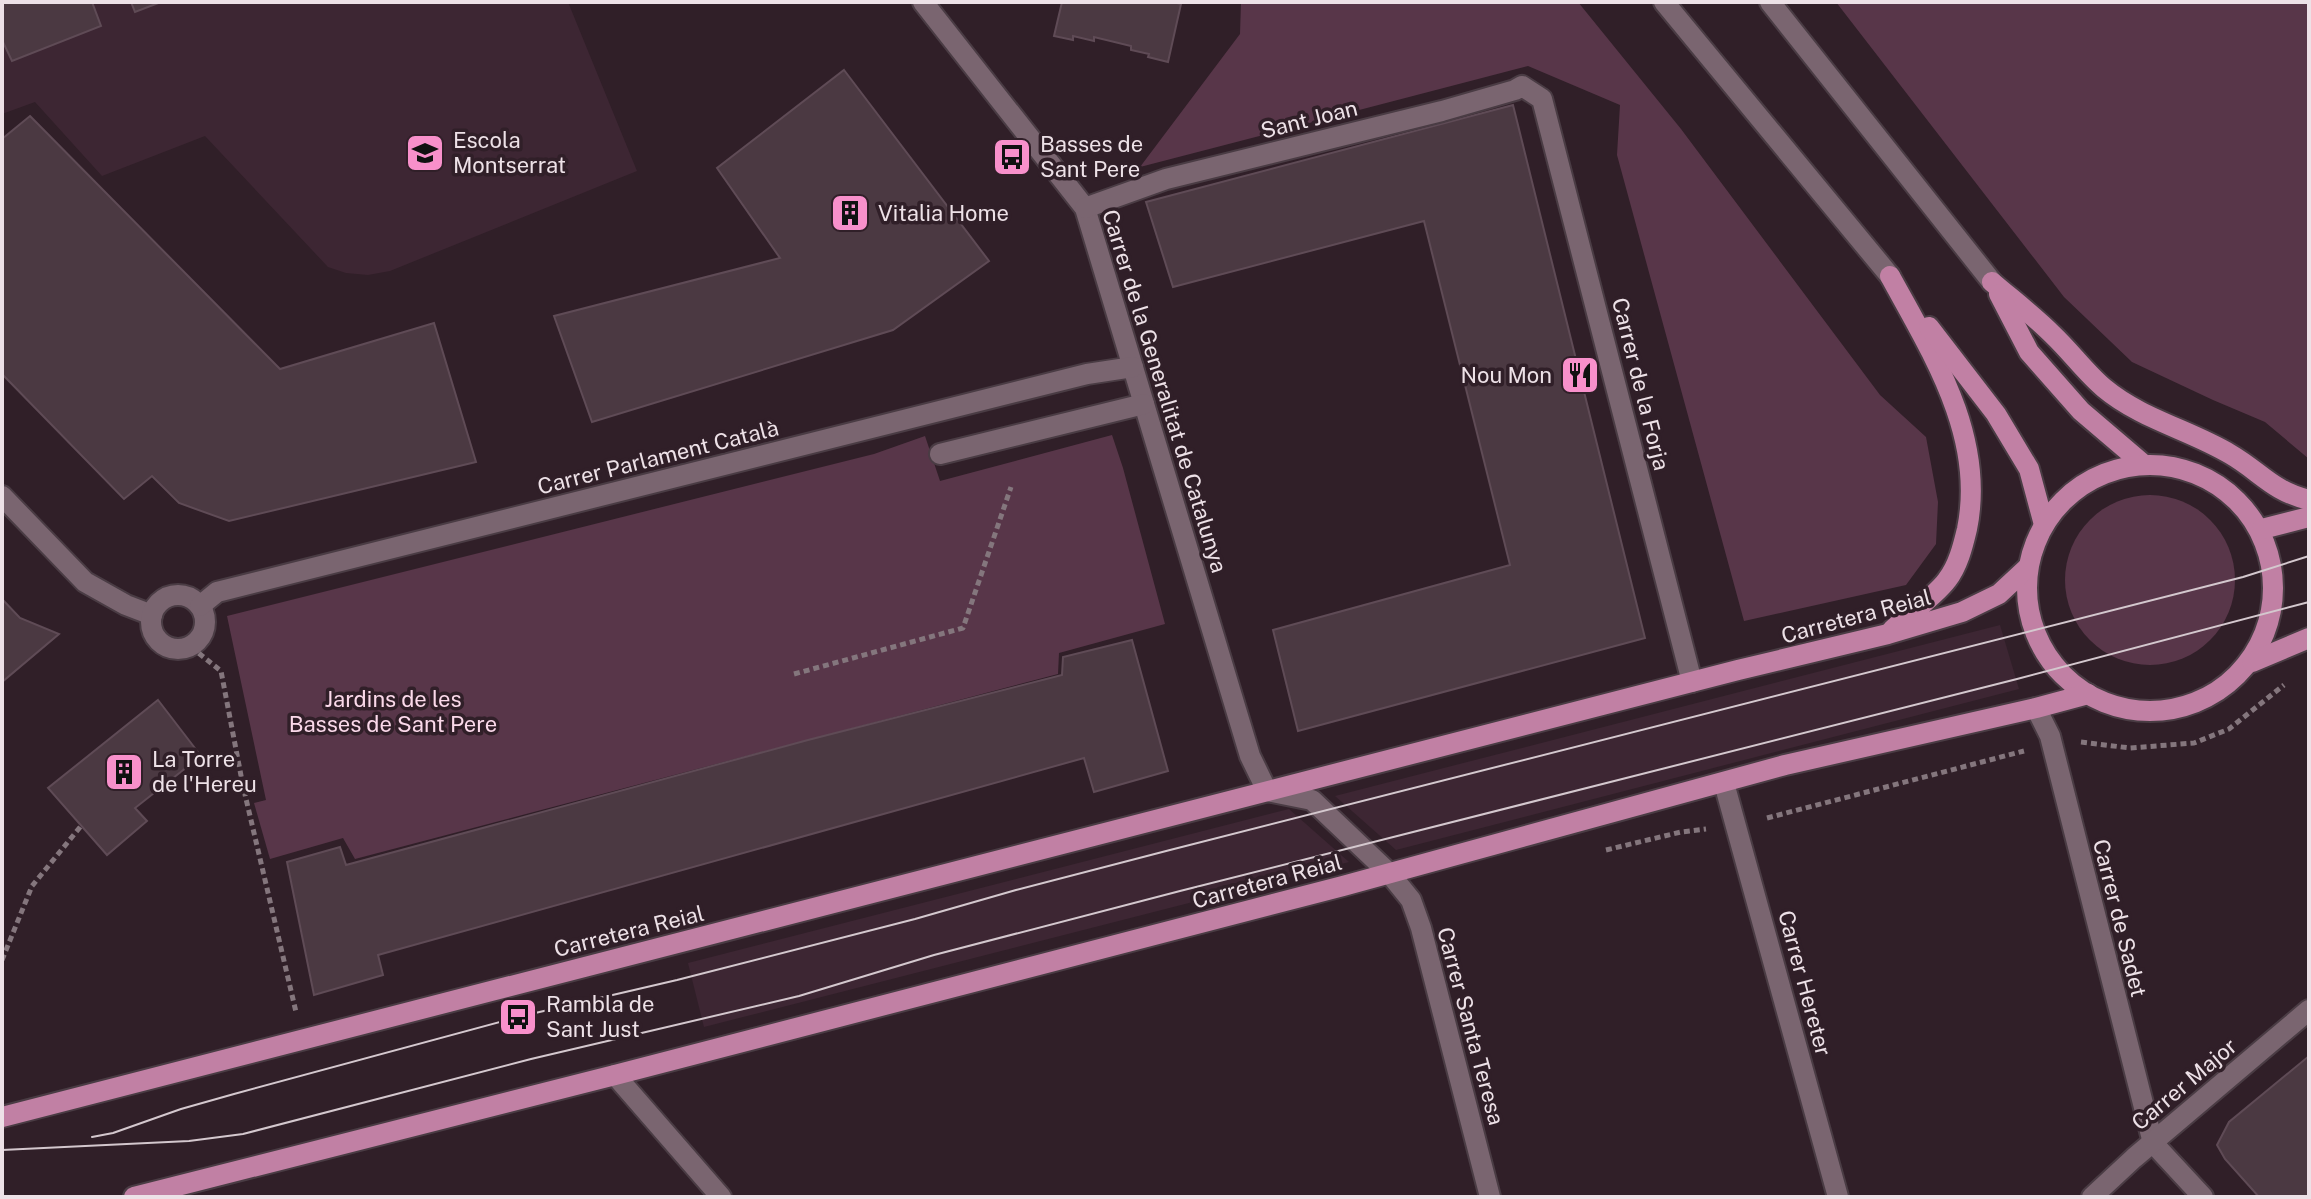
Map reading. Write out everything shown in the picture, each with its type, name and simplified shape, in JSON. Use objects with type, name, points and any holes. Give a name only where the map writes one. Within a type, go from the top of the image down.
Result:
[{"type":"main road","points":[[1890,276],[1996,414],[2029,469],[2043,521]]},
{"type":"main road","points":[[1888,634],[1947,581],[1963,548],[1971,512],[1971,472],[1963,432],[1942,373],[1890,276]]},
{"type":"main road","points":[[1992,282],[2029,352],[2081,411],[2142,463]]},
{"type":"main road","points":[[1992,282],[2052,333],[2104,388],[2141,411],[2242,461],[2289,495],[2309,500]]},
{"type":"main road","points":[[2252,662],[2273,612],[2275,568],[2262,529],[2228,495],[2188,473],[2142,463],[2096,476],[2043,521],[2027,568],[2034,631],[2057,669],[2088,694],[2118,707],[2151,711],[2184,707],[2215,694],[2252,662],[2309,638]]},
{"type":"main road","points":[[2262,529],[2309,517]]},
{"type":"main road","name":"Carretera Reial","points":[[2,1117],[1888,634],[1962,612],[1999,594],[2027,568]]},
{"type":"main road","name":"Carretera Reial","points":[[134,1197],[1390,874],[1785,765],[2088,694]]},
{"type":"street","name":"Carrer de la Generalitat de Catalunya","points":[[923,2],[1085,208],[1250,756],[1267,791]]},
{"type":"street","points":[[1664,2],[1890,276]]},
{"type":"street","points":[[1770,2],[1992,282]]},
{"type":"street","name":"Sant Joan","points":[[1085,208],[1166,179],[1442,111],[1522,86],[1542,99]]},
{"type":"street","name":"Carrer de la Forja","points":[[1542,99],[1692,682]]},
{"type":"street","name":"Carrer Parlament Català","points":[[200,606],[217,592],[1087,374],[1133,367]]},
{"type":"street","points":[[940,454],[1144,404]]},
{"type":"street","points":[[2,496],[85,582],[126,605],[152,615]]},
{"type":"street","points":[[173,596],[188,597],[200,606],[206,621],[202,636],[191,647],[176,650],[161,644],[152,631],[152,615],[159,602],[173,596]]},
{"type":"street","name":"Carrer de Sadet","points":[[2036,708],[2050,736],[2153,1143]]},
{"type":"street","name":"Carrer Hereter","points":[[1724,783],[1838,1197]]},
{"type":"street","name":"Carretera Reial","points":[[1267,791],[1312,800],[1390,874]]},
{"type":"street","name":"Carrer Santa Teresa","points":[[1390,874],[1411,900],[1421,928],[1490,1197]]},
{"type":"street","name":"Carrer Major","points":[[2092,1197],[2309,1010]]},
{"type":"street","points":[[615,1075],[721,1197]]},
{"type":"street","points":[[2153,1143],[2203,1197]]},
{"type":"path","points":[[794,674],[963,628],[1011,487]]},
{"type":"path","points":[[191,647],[221,671],[243,786],[302,1040]]},
{"type":"path","points":[[1764,819],[2023,751],[2080,742],[2130,748],[2194,743],[2229,729],[2286,684]]},
{"type":"path","points":[[2,960],[32,886],[81,826]]},
{"type":"shaded area","name":"Escola Montserrat","points":[[2,2],[568,2],[637,171],[390,271],[368,275],[346,273],[328,267],[205,136],[102,176],[35,102],[2,114]]},
{"type":"shaded area","points":[[2000,625],[2019,689],[1396,850],[1335,796]]},
{"type":"shaded area","points":[[1289,809],[1349,862],[704,1027],[688,963]]},
{"type":"green space","points":[[1241,2],[1578,2],[1681,129],[1880,395],[1926,437],[1938,502],[1936,544],[1906,585],[1744,621],[1617,155],[1620,105],[1528,66],[1140,167],[1240,34]]},
{"type":"green space","points":[[1836,2],[2309,2],[2309,459],[2265,422],[2132,362],[2064,297]]},
{"type":"green space","name":"Jardins de les Basses de Sant Pere","points":[[1112,435],[1165,624],[1059,653],[1058,674],[355,859],[343,838],[270,859],[254,803],[266,800],[227,616],[874,454],[925,436],[940,481]]},
{"type":"green space","points":[[2150,495],[2183,501],[2210,520],[2229,547],[2235,580],[2229,613],[2210,640],[2183,659],[2150,665],[2117,659],[2090,640],[2071,613],[2065,580],[2071,547],[2090,520],[2117,501]]},
{"type":"building","points":[[2,2],[92,2],[101,26],[12,61],[2,40]]},
{"type":"building","points":[[131,2],[161,2],[135,12]]},
{"type":"building","points":[[1062,2],[1181,4],[1168,62],[1131,50],[1131,46],[1094,37],[1094,41],[1054,36]]},
{"type":"building","name":"Vitalia Home","points":[[844,70],[989,261],[893,330],[592,422],[554,316],[780,258],[717,168]]},
{"type":"building","points":[[1513,105],[1645,638],[1298,731],[1273,630],[1510,565],[1424,221],[1173,287],[1146,202]]},
{"type":"building","points":[[30,116],[280,369],[434,323],[476,462],[229,521],[179,503],[152,476],[124,499],[2,374],[2,139]]},
{"type":"building","points":[[2,599],[20,618],[59,634],[2,682]]},
{"type":"building","points":[[1132,640],[1168,771],[1094,792],[1084,758],[378,955],[383,975],[314,995],[287,862],[340,847],[346,865],[1062,675],[1063,657]]},
{"type":"building","name":"La Torre de l'Hereu","points":[[158,700],[201,756],[135,808],[147,821],[107,855],[48,788]]},
{"type":"building","points":[[2309,1056],[2309,1197],[2259,1197],[2225,1159],[2217,1145],[2229,1122]]},
{"type":"tram line","points":[[92,1137],[234,1094],[518,1017],[915,919],[1170,850],[2243,577],[2309,556]]},
{"type":"tram line","points":[[2,1150],[189,1141],[243,1134],[531,1059],[799,996],[934,955],[2309,602]]},
{"type":"place","name":"Escola Montserrat","points":[[425,153]]},
{"type":"place","name":"Basses de Sant Pere","points":[[1012,157]]},
{"type":"place","name":"Vitalia Home","points":[[850,213]]},
{"type":"place","name":"Nou Mon","points":[[1580,375]]},
{"type":"place","name":"La Torre de l'Hereu","points":[[124,772]]},
{"type":"place","name":"Rambla de Sant Just","points":[[518,1017]]}]
